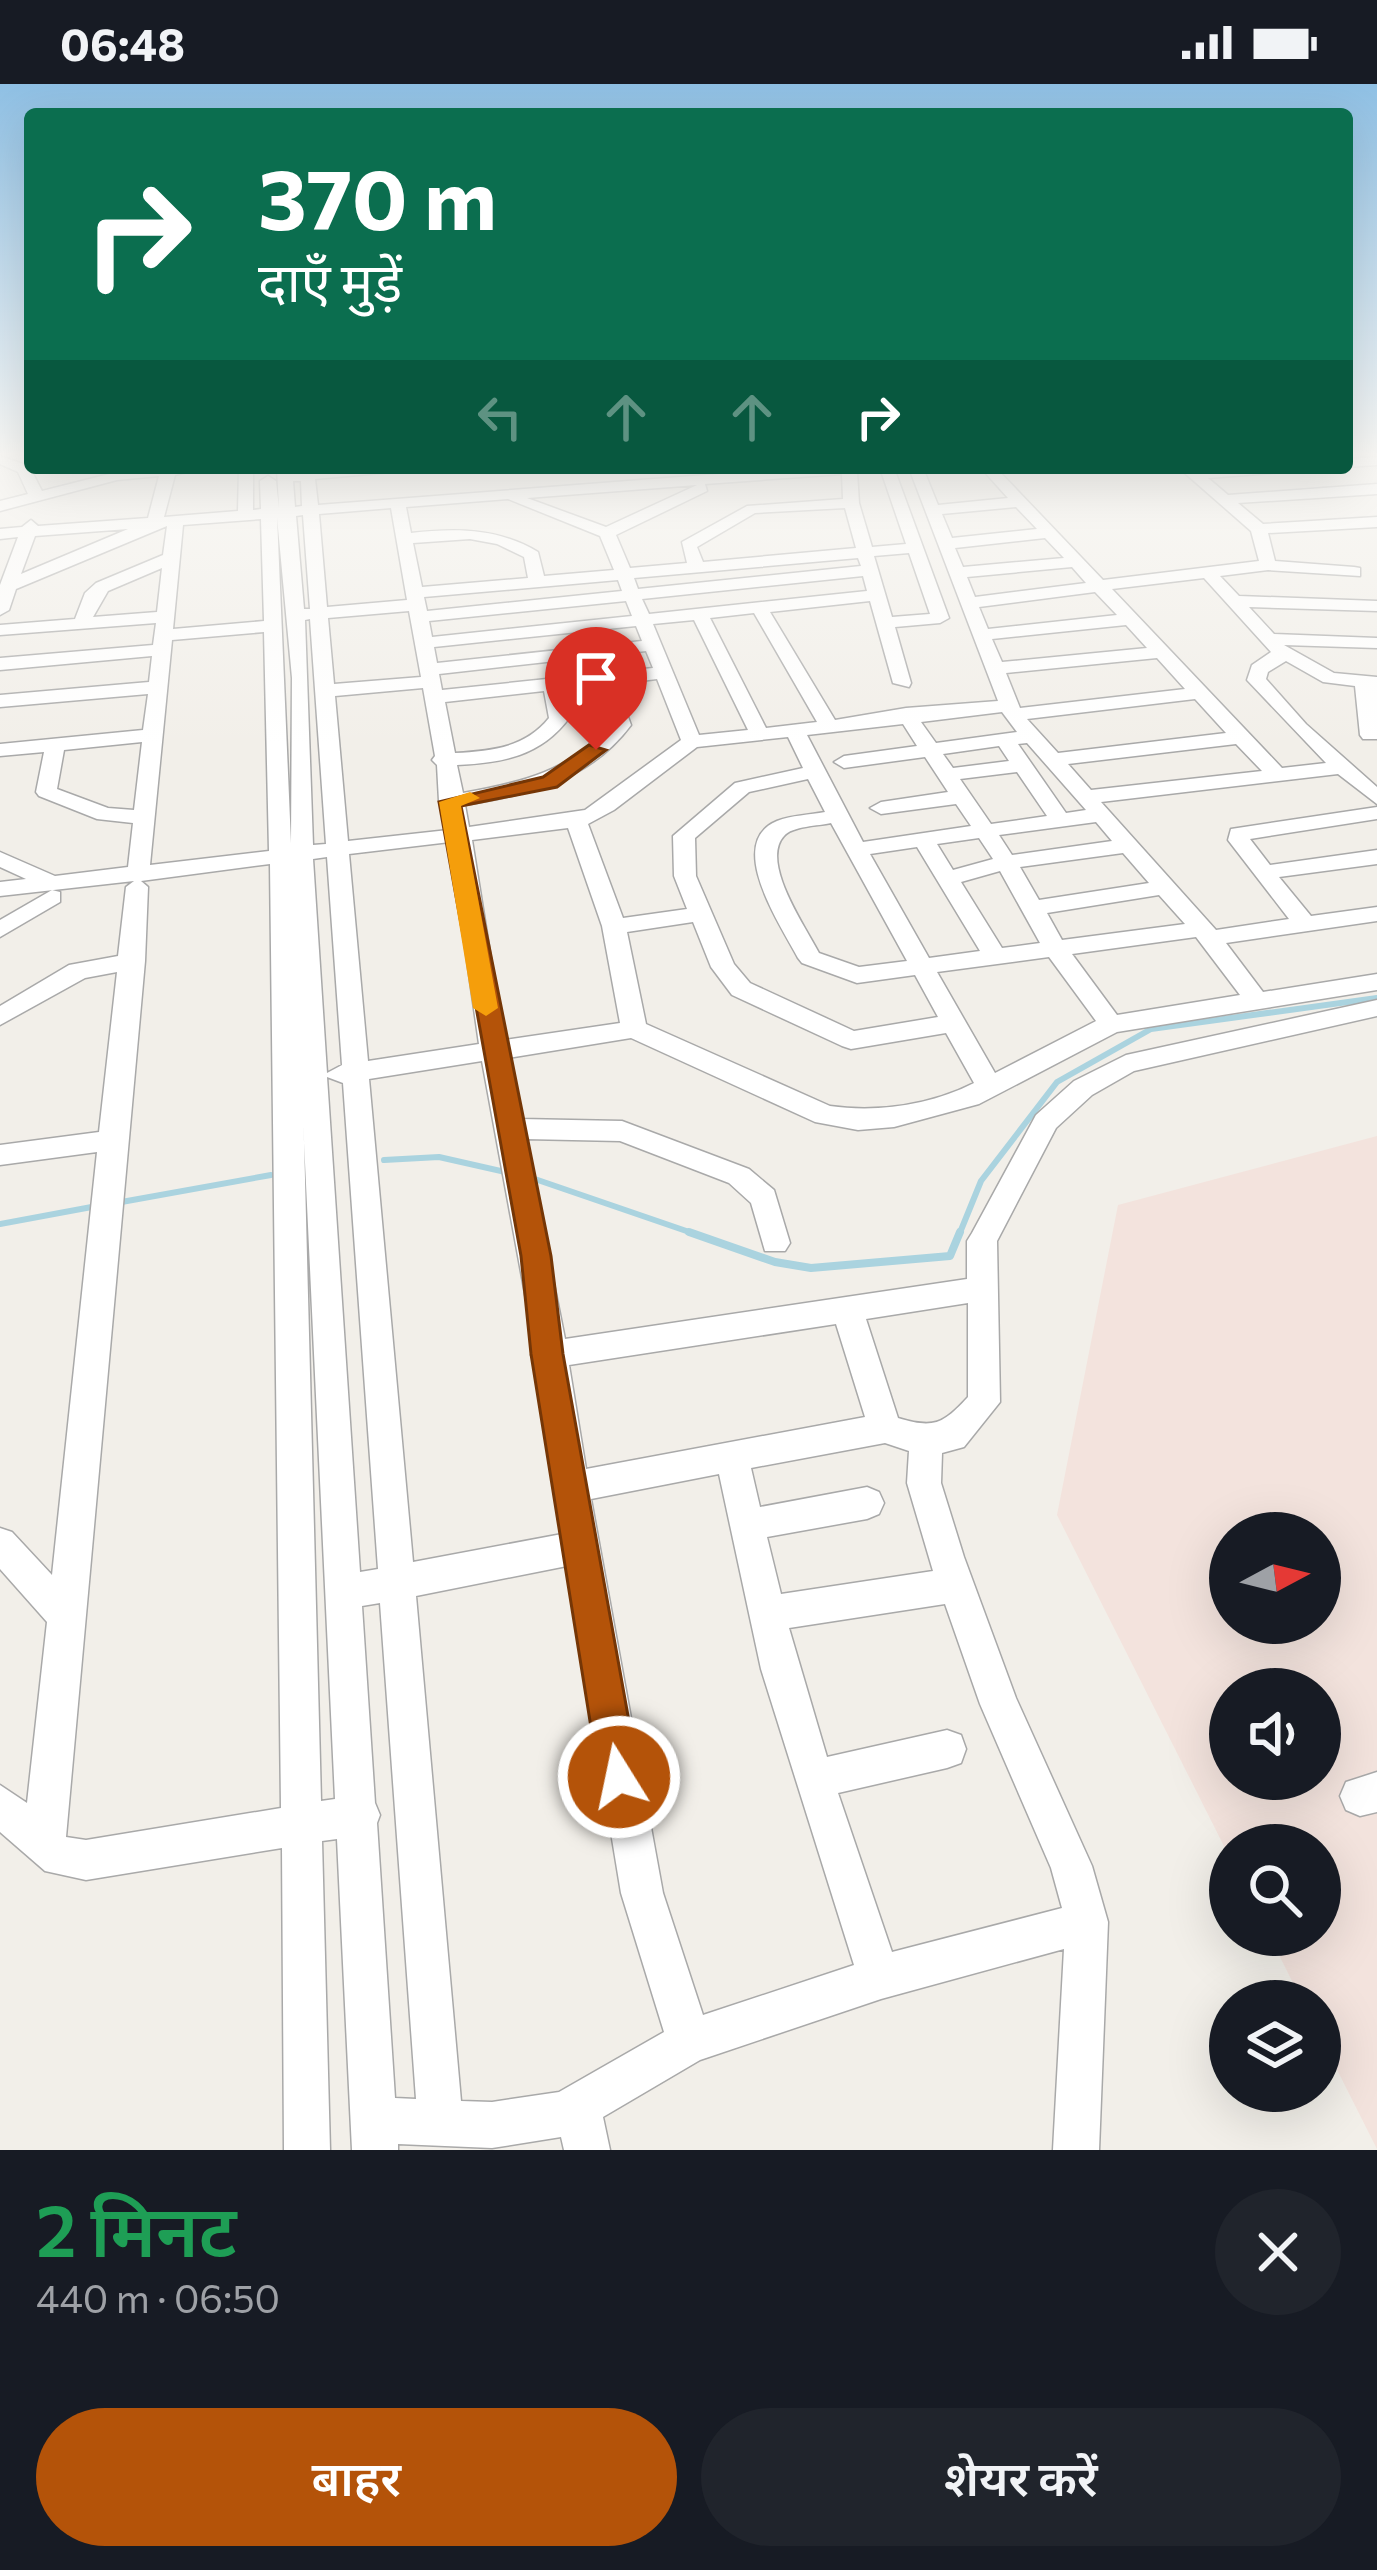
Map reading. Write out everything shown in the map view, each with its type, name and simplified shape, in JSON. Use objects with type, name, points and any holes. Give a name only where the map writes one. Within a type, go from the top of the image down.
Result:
[{"type":"street","points":[[0,610],[21,552]]},
{"type":"street","points":[[8,586],[86,552]]},
{"type":"street","points":[[43,1845],[63,1613],[105,1253],[108,1171],[133,961],[170,552]]},
{"type":"street","points":[[285,552],[301,1080],[307,2150]]},
{"type":"street","points":[[285,552],[289,618],[323,691],[440,2120]]},
{"type":"street","points":[[406,552],[442,760],[460,835],[494,1052],[536,1256],[547,1354],[642,1893],[688,2042]]},
{"type":"street","points":[[525,552],[532,555],[537,581]]},
{"type":"street","points":[[614,552],[692,742]]},
{"type":"street","points":[[691,552],[696,565]]},
{"type":"street","points":[[865,552],[902,683]]},
{"type":"street","points":[[0,664],[162,634],[289,618],[416,605],[631,596],[898,552]]},
{"type":"street","points":[[885,623],[940,618],[916,552]]},
{"type":"street","points":[[947,552],[1011,710],[1207,934],[1256,1000]]},
{"type":"street","points":[[1067,552],[1277,775]]},
{"type":"street","points":[[1265,552],[1268,565]]},
{"type":"street","points":[[82,624],[94,593],[102,587],[171,558]]},
{"type":"street","points":[[416,605],[537,581],[621,572],[696,565],[868,561]]},
{"type":"street","points":[[956,573],[1076,562]]},
{"type":"street","points":[[967,603],[1268,565],[1354,572]]},
{"type":"street","points":[[1208,572],[1276,645],[1330,678],[1371,682],[1370,735]]},
{"type":"street","points":[[424,644],[877,595]]},
{"type":"street","points":[[1239,601],[1377,606]]},
{"type":"street","points":[[758,607],[828,724]]},
{"type":"street","points":[[699,613],[758,731]]},
{"type":"street","points":[[979,635],[1130,619]]},
{"type":"street","points":[[0,630],[82,624],[162,634]]},
{"type":"street","points":[[1276,645],[1377,643]]},
{"type":"street","points":[[323,691],[432,683],[652,645]]},
{"type":"street","points":[[1276,645],[1278,659],[1259,669],[1256,680],[1299,728],[1377,798]]},
{"type":"street","points":[[992,669],[1161,652]]},
{"type":"street","points":[[432,683],[553,686],[663,673]]},
{"type":"street","points":[[450,802],[549,782],[575,767],[621,724],[605,680]]},
{"type":"street","points":[[442,760],[502,755],[533,744],[560,718],[553,686]]},
{"type":"street","points":[[0,701],[157,687]]},
{"type":"street","points":[[0,901],[292,861],[335,849],[575,821],[601,811],[659,760],[692,742],[906,714],[1199,693]]},
{"type":"street","points":[[906,714],[1006,862],[1055,948],[1111,1024]]},
{"type":"street","points":[[794,728],[837,817],[990,1088]]},
{"type":"street","points":[[0,750],[152,735]]},
{"type":"street","points":[[885,787],[927,751],[1032,736]]},
{"type":"street","points":[[1053,760],[1241,736]]},
{"type":"street","points":[[1005,740],[1060,819]]},
{"type":"street","points":[[55,746],[46,792],[105,814],[143,818]]},
{"type":"street","points":[[844,762],[885,787],[960,797]]},
{"type":"street","points":[[944,775],[1024,765]]},
{"type":"street","points":[[1087,797],[1345,767]]},
{"type":"street","points":[[817,771],[742,787],[693,824],[681,851],[723,967],[741,989],[813,1025],[868,1040],[953,1023]]},
{"type":"street","points":[[1302,921],[1239,834],[1377,813]]},
{"type":"street","points":[[858,849],[1104,814]]},
{"type":"street","points":[[837,817],[782,826],[764,853],[764,868],[810,958],[857,975],[1055,948],[1377,914]]},
{"type":"street","points":[[1346,818],[1377,854]]},
{"type":"street","points":[[575,821],[614,926],[634,1029]]},
{"type":"street","points":[[922,838],[995,956]]},
{"type":"street","points":[[947,879],[1006,862],[1131,845]]},
{"type":"street","points":[[1264,872],[1377,854]]},
{"type":"street","points":[[0,859],[54,890]]},
{"type":"street","points":[[1034,908],[1166,887]]},
{"type":"street","points":[[0,889],[54,890]]},
{"type":"street","points":[[0,930],[54,890]]},
{"type":"street","points":[[614,926],[701,914]]},
{"type":"street","points":[[0,1017],[78,970],[133,961]]},
{"type":"street","points":[[301,1080],[634,1029],[841,1119],[894,1117],[990,1088],[1111,1024],[1377,982]]},
{"type":"street","points":[[573,1487],[884,1429],[926,1441],[952,1437],[976,1418],[984,1402],[982,1241],[1046,1122],[1083,1088],[1126,1064],[1377,1008]]},
{"type":"street","points":[[301,1080],[346,1592],[375,2135],[440,2120],[583,2129],[688,2042],[881,1977],[1087,1922]]},
{"type":"street","points":[[512,1129],[622,1131],[739,1176],[764,1198],[775,1243]]},
{"type":"street","points":[[0,1155],[112,1140]]},
{"type":"street","points":[[547,1354],[981,1288]]},
{"type":"street","points":[[847,1309],[884,1429]]},
{"type":"street","points":[[926,1441],[924,1483],[956,1585],[999,1704],[1071,1866],[1087,1922],[1076,2150]]},
{"type":"street","points":[[732,1457],[766,1614],[862,1934],[881,1977]]},
{"type":"street","points":[[747,1525],[867,1503]]},
{"type":"street","points":[[0,1544],[63,1613]]},
{"type":"street","points":[[346,1592],[581,1546]]},
{"type":"street","points":[[766,1614],[956,1585]]},
{"type":"street","points":[[814,1779],[946,1749]]},
{"type":"street","points":[[0,1805],[59,1857],[86,1860],[360,1815]]},
{"type":"shaded area","points":[[1377,1136],[1377,2149],[1341,2078],[1341,1980],[1292,1980],[1280,1956],[1341,1956],[1341,1824],[1213,1824],[1057,1515],[1118,1205]]},
{"type":"waterway","points":[[959,1235],[981,1181],[1057,1082],[1151,1029],[1377,998]]},
{"type":"waterway","points":[[384,1160],[439,1157],[510,1173]]},
{"type":"waterway","points":[[116,1203],[271,1175]]},
{"type":"waterway","points":[[529,1177],[698,1235]]},
{"type":"waterway","points":[[0,1224],[97,1206]]},
{"type":"waterway","points":[[689,1232],[775,1262],[811,1268],[950,1256],[960,1232]]},
{"type":"slow traffic","points":[[470,798],[450,802],[460,835],[486,1008]]},
{"type":"route","points":[[596,750],[549,782],[450,802],[460,835],[488,1022],[536,1256],[547,1354],[619,1777]]}]
